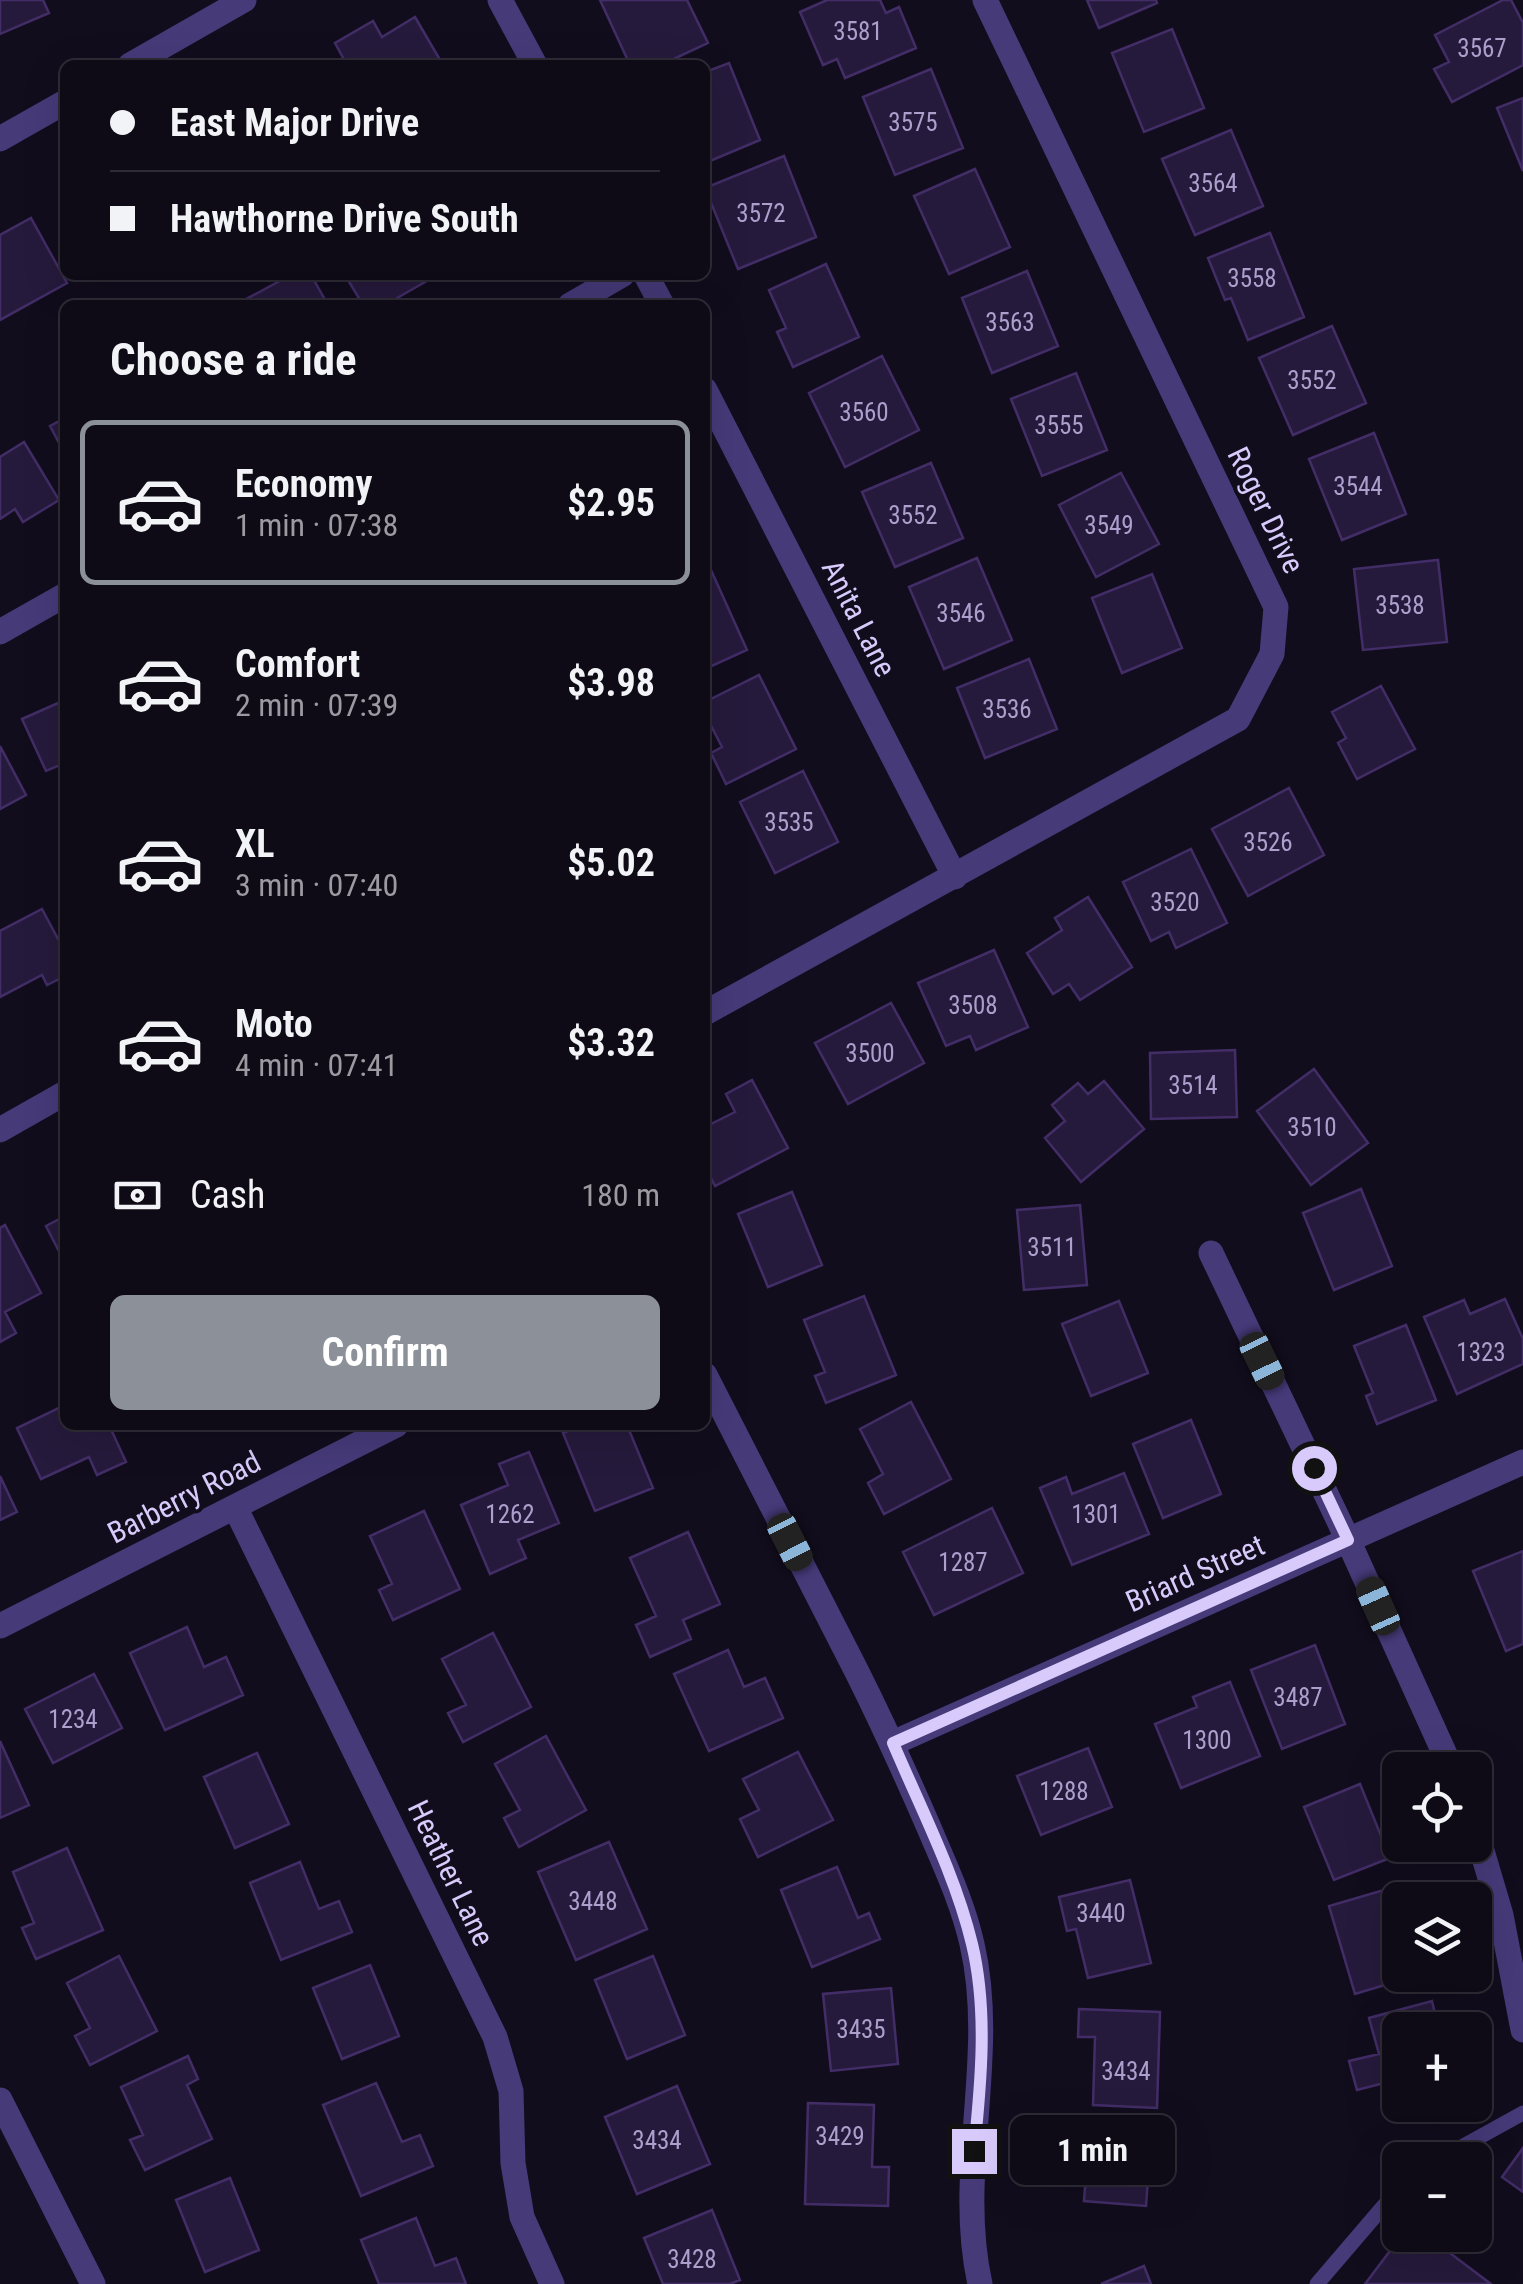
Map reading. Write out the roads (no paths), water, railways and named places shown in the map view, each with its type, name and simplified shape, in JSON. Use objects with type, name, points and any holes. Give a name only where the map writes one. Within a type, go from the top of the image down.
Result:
[{"type":"street","points":[[139,60],[244,0]]},
{"type":"street","points":[[500,0],[531,60]]},
{"type":"street","name":"Roger Drive","points":[[710,1010],[1238,719],[1272,654],[1276,607],[985,0]]},
{"type":"street","points":[[0,139],[60,105]]},
{"type":"street","points":[[579,300],[613,280]]},
{"type":"street","name":"Anita Lane","points":[[710,400],[955,877]]},
{"type":"street","points":[[0,632],[60,598]]},
{"type":"street","points":[[0,1130],[60,1096]]},
{"type":"street","points":[[1211,1253],[1444,1752]]},
{"type":"street","points":[[710,1384],[893,1743],[956,1891],[972,1946],[981,2002],[980,2097],[972,2178],[973,2253],[980,2284]]},
{"type":"street","name":"Barberry Road","points":[[0,1626],[386,1430]]},
{"type":"street","name":"Briard Street","points":[[893,1743],[1523,1462]]},
{"type":"street","name":"Heather Lane","points":[[235,1508],[495,2037],[510,2091],[513,2163],[522,2217],[552,2284]]},
{"type":"street","points":[[1486,1862],[1502,1915],[1523,2030]]},
{"type":"street","points":[[0,2100],[93,2284]]},
{"type":"lane","points":[[1471,2142],[1523,2113]]},
{"type":"lane","points":[[1317,2284],[1382,2208]]}]
